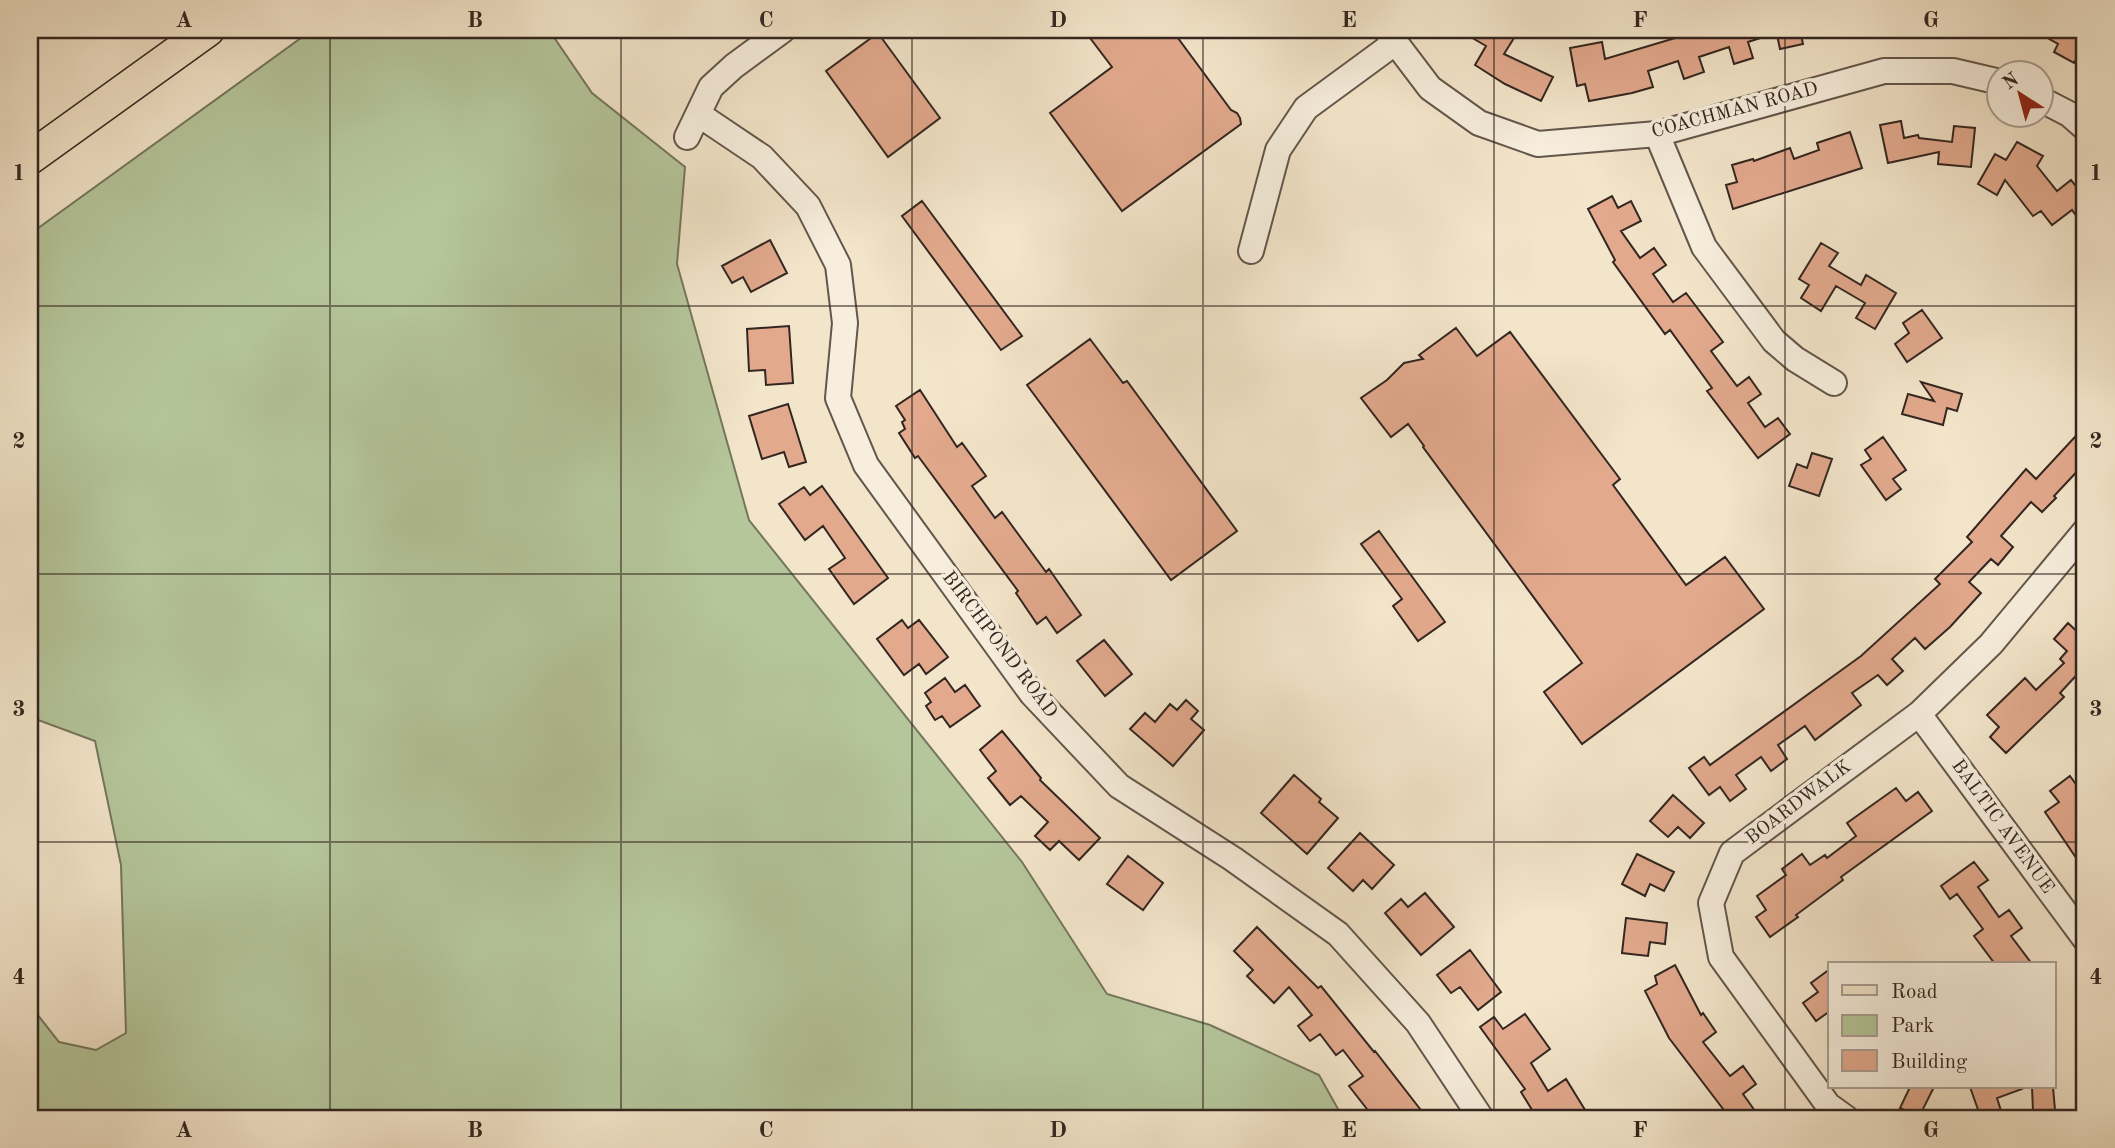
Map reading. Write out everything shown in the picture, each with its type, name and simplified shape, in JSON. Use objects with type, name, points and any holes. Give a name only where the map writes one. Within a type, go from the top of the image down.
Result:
[{"type":"main road","points":[[30,158],[208,30]]},
{"type":"street","points":[[687,137],[711,87],[734,66],[783,30]]},
{"type":"street","points":[[1251,251],[1278,150],[1306,108],[1391,36]]},
{"type":"street","name":"COACHMAN ROAD","points":[[1391,36],[1430,88],[1479,124],[1538,144],[1657,134],[1884,71],[1953,71],[1986,79]]},
{"type":"street","points":[[2056,107],[2085,128]]},
{"type":"street","name":"BIRCHPOND ROAD","points":[[698,114],[762,157],[808,206],[838,265],[845,323],[838,398],[866,465],[1032,694],[1119,786],[1233,859],[1338,934],[1418,1023],[1481,1118]]},
{"type":"street","points":[[1657,134],[1704,247],[1774,341],[1795,359],[1833,383]]},
{"type":"street","name":"BOARDWALK","points":[[1846,1118],[1828,1105],[1721,957],[1711,903],[1732,853],[1919,714],[1991,644],[2085,531]]},
{"type":"street","name":"BALTIC AVENUE","points":[[1919,714],[2085,939]]},
{"type":"green space","points":[[312,30],[549,30],[592,93],[685,167],[677,264],[749,520],[1022,862],[1107,994],[1210,1025],[1319,1075],[1343,1118],[30,1118],[30,1015],[37,1014],[59,1042],[96,1050],[126,1033],[121,865],[95,741],[30,717],[30,234]]},
{"type":"building","points":[[1084,30],[1172,30],[1231,110],[1240,118],[1241,124],[1122,211],[1050,113],[1112,67]]},
{"type":"building","points":[[1459,30],[1519,30],[1504,54],[1553,77],[1541,101],[1505,84],[1475,65],[1486,46]]},
{"type":"building","points":[[1702,30],[1776,30],[1776,33],[1748,42],[1753,58],[1734,64],[1729,47],[1699,57],[1704,72],[1684,79],[1678,61],[1648,71],[1653,87],[1632,93],[1589,101],[1585,84],[1577,86],[1570,48],[1602,42],[1605,59]]},
{"type":"building","points":[[1776,30],[1800,30],[1803,44],[1780,49]]},
{"type":"building","points":[[2033,30],[2077,30],[2085,34],[2085,43],[2074,63],[2054,52],[2058,44]]},
{"type":"building","points":[[878,33],[940,118],[888,157],[826,71]]},
{"type":"building","points":[[1901,121],[1904,138],[1918,135],[1919,138],[1952,142],[1954,126],[1975,128],[1971,167],[1938,164],[1939,152],[1888,163],[1880,125]]},
{"type":"building","points":[[1850,132],[1862,168],[1733,209],[1726,185],[1737,182],[1732,165],[1753,159],[1754,161],[1790,148],[1794,159],[1819,150],[1817,143]]},
{"type":"building","points":[[2017,142],[2043,156],[2037,166],[2057,191],[2071,180],[2085,198],[2085,228],[2072,210],[2052,225],[2041,211],[2033,216],[2005,180],[1997,195],[1978,184],[1995,154],[2006,160]]},
{"type":"building","points":[[1612,196],[1618,208],[1631,201],[1641,221],[1621,231],[1640,258],[1654,248],[1666,265],[1653,274],[1673,302],[1686,293],[1723,342],[1711,351],[1737,386],[1749,377],[1761,394],[1748,403],[1765,427],[1778,418],[1790,434],[1758,458],[1707,391],[1712,388],[1670,330],[1665,334],[1613,262],[1615,260],[1588,209]]},
{"type":"building","points":[[922,201],[1022,336],[1001,350],[902,216]]},
{"type":"building","points":[[770,240],[787,273],[751,292],[743,277],[732,283],[722,266]]},
{"type":"building","points":[[1821,243],[1838,253],[1829,266],[1861,285],[1866,275],[1896,293],[1875,329],[1856,318],[1865,303],[1836,286],[1821,311],[1801,298],[1809,285],[1799,279]]},
{"type":"building","points":[[1922,310],[1942,338],[1907,362],[1895,344],[1909,333],[1903,323]]},
{"type":"building","points":[[789,326],[793,383],[766,385],[765,370],[749,371],[747,329]]},
{"type":"building","points":[[1456,328],[1477,356],[1510,332],[1620,479],[1613,485],[1686,585],[1725,557],[1764,609],[1582,744],[1544,692],[1582,663],[1408,424],[1391,437],[1361,398],[1387,380],[1404,363],[1423,359],[1419,355]]},
{"type":"building","points":[[1090,339],[1123,383],[1127,381],[1237,531],[1171,580],[1027,385]]},
{"type":"building","points":[[1921,382],[1962,394],[1957,411],[1947,408],[1943,425],[1902,414],[1908,394],[1934,401]]},
{"type":"building","points":[[920,390],[957,447],[962,443],[986,476],[972,486],[995,518],[1002,512],[1046,572],[1049,569],[1081,615],[1057,633],[1046,617],[1037,624],[1016,593],[1018,591],[918,456],[915,458],[899,433],[905,429],[902,422],[905,420],[896,406]]},
{"type":"building","points":[[788,404],[806,462],[789,467],[784,452],[762,459],[749,416]]},
{"type":"building","points":[[2085,426],[2085,463],[2042,512],[2031,502],[2001,536],[2013,547],[1998,565],[1991,559],[1969,582],[1981,593],[1950,627],[1925,649],[1915,638],[1892,659],[1903,671],[1887,685],[1878,675],[1852,693],[1861,705],[1815,740],[1805,726],[1778,745],[1787,759],[1771,771],[1761,757],[1736,775],[1746,789],[1730,801],[1720,787],[1709,795],[1689,768],[1704,757],[1710,765],[1861,656],[1940,584],[1935,579],[1972,542],[1967,537],[2026,469],[2036,479]]},
{"type":"building","points":[[1883,437],[1906,470],[1893,479],[1901,489],[1886,500],[1861,465],[1871,459],[1865,450]]},
{"type":"building","points":[[1812,453],[1832,459],[1819,496],[1789,486],[1797,464],[1807,468]]},
{"type":"building","points":[[822,486],[888,578],[854,604],[829,569],[845,558],[823,526],[805,540],[779,504],[804,487],[810,495]]},
{"type":"building","points":[[1379,531],[1445,622],[1418,641],[1393,606],[1402,599],[1361,544]]},
{"type":"building","points":[[902,620],[908,628],[919,620],[948,657],[926,674],[919,664],[904,675],[877,639]]},
{"type":"building","points":[[2068,623],[2085,639],[2085,666],[2060,693],[2064,697],[2006,753],[1990,737],[1999,727],[1987,715],[2025,678],[2036,690],[2064,663],[2060,659],[2067,651],[2054,639]]},
{"type":"building","points":[[1104,640],[1132,674],[1105,696],[1077,661]]},
{"type":"building","points":[[945,678],[955,692],[965,685],[980,706],[950,727],[942,716],[935,720],[926,706],[931,702],[925,693]]},
{"type":"building","points":[[1186,700],[1198,711],[1191,719],[1204,730],[1173,766],[1130,729],[1145,713],[1155,722],[1170,704],[1177,710]]},
{"type":"building","points":[[1002,731],[1040,780],[1100,838],[1079,860],[1059,841],[1050,850],[1035,836],[1048,822],[1021,796],[1010,805],[988,778],[996,771],[980,750]]},
{"type":"building","points":[[1294,775],[1338,818],[1307,854],[1261,813]]},
{"type":"building","points":[[2070,776],[2085,797],[2085,871],[2045,812],[2059,802],[2050,791]]},
{"type":"building","points":[[1896,788],[1906,801],[1918,792],[1932,811],[1841,877],[1843,880],[1770,937],[1756,917],[1766,910],[1757,896],[1786,875],[1782,869],[1802,854],[1810,865],[1825,855],[1827,858],[1856,836],[1847,823]]},
{"type":"building","points":[[1673,795],[1704,823],[1690,838],[1678,827],[1668,837],[1650,821]]},
{"type":"building","points":[[1360,833],[1394,865],[1372,889],[1363,880],[1353,891],[1328,868]]},
{"type":"building","points":[[1637,854],[1674,872],[1664,891],[1650,884],[1645,896],[1622,884]]},
{"type":"building","points":[[1128,856],[1163,883],[1143,910],[1107,884]]},
{"type":"building","points":[[1974,862],[1988,880],[1978,887],[1999,917],[2009,910],[2022,928],[2011,936],[2030,962],[1994,962],[1974,936],[1983,929],[1957,894],[1950,899],[1941,886]]},
{"type":"building","points":[[1425,893],[1454,927],[1421,955],[1385,913],[1401,899],[1408,907]]},
{"type":"building","points":[[1626,918],[1667,923],[1665,944],[1650,942],[1648,956],[1622,953]]},
{"type":"building","points":[[1257,927],[1318,988],[1321,986],[1427,1118],[1374,1118],[1349,1086],[1363,1076],[1343,1050],[1336,1055],[1320,1034],[1310,1041],[1298,1026],[1312,1015],[1289,987],[1274,1003],[1247,976],[1253,970],[1234,951]]},
{"type":"building","points":[[1470,950],[1501,992],[1478,1010],[1460,987],[1451,993],[1437,975]]},
{"type":"building","points":[[1675,965],[1701,1015],[1703,1013],[1716,1032],[1703,1042],[1730,1076],[1743,1066],[1756,1084],[1743,1094],[1760,1118],[1730,1118],[1669,1038],[1645,991],[1657,984],[1655,976]]},
{"type":"building","points":[[1828,970],[1828,1012],[1816,1021],[1803,1003],[1818,992],[1811,983]]},
{"type":"building","points":[[1525,1014],[1550,1049],[1531,1063],[1548,1091],[1566,1079],[1590,1118],[1537,1118],[1521,1092],[1525,1089],[1480,1027],[1494,1017],[1503,1029]]},
{"type":"building","points":[[1910,1088],[1934,1088],[1919,1117],[1900,1108]]},
{"type":"building","points":[[1970,1088],[2022,1088],[1997,1098],[2002,1114],[1981,1118]]},
{"type":"building","points":[[2032,1088],[2053,1088],[2055,1110],[2033,1111]]}]
